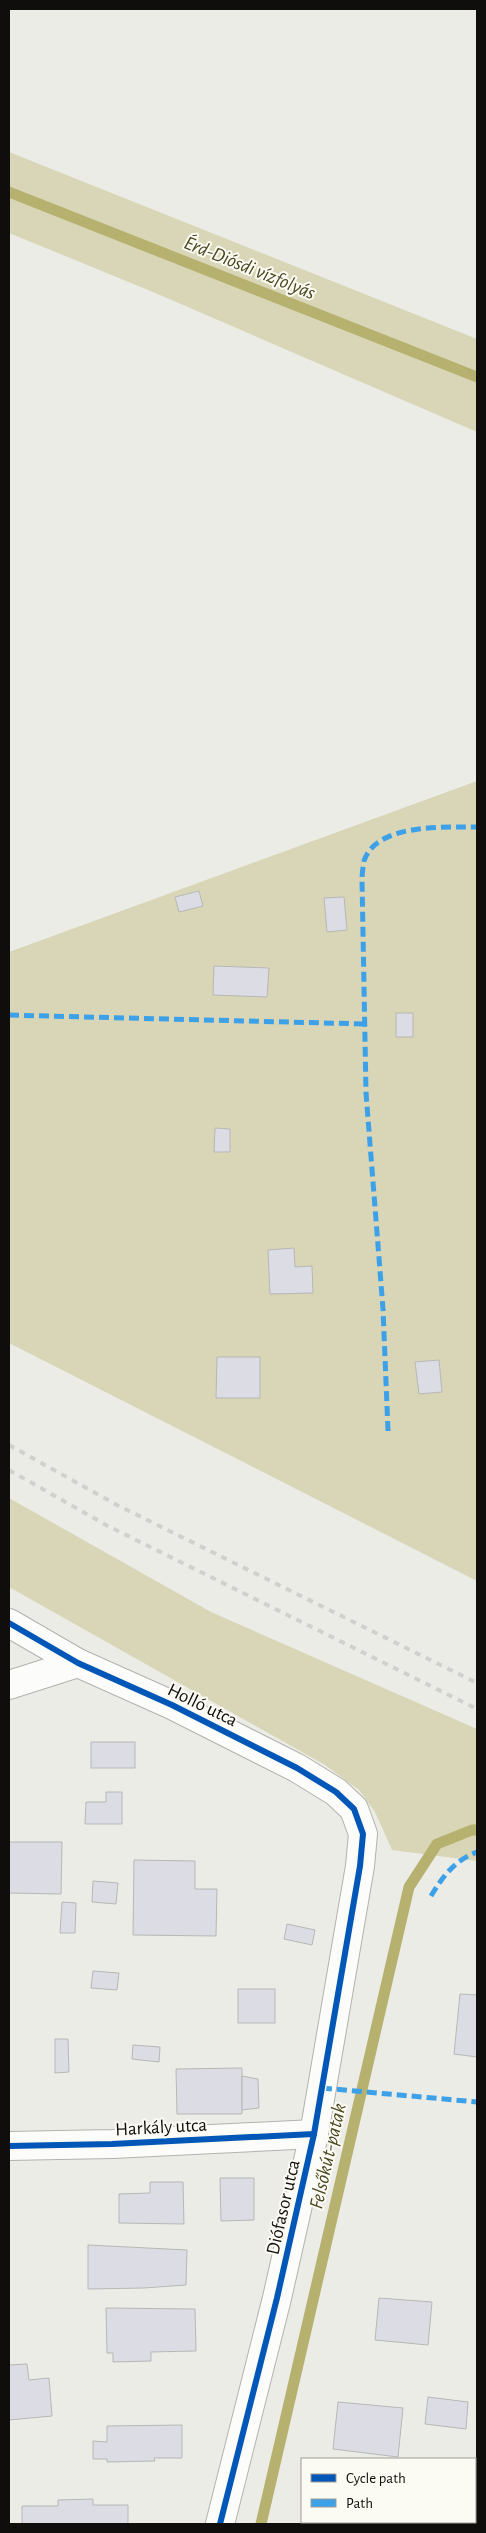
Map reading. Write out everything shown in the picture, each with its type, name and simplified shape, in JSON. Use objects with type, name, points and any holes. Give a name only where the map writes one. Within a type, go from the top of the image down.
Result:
[{"type":"street","name":"Holló utca","points":[[9,1623],[78,1663],[172,1705],[297,1768],[336,1792],[354,1809],[363,1834]]},
{"type":"street","points":[[9,1685],[78,1663]]},
{"type":"street","name":"Diófasor utca","points":[[220,2524],[277,2298],[314,2134],[360,1866],[363,1834]]},
{"type":"street","name":"Harkály utca","points":[[9,2146],[112,2144],[314,2134]]},
{"type":"shaded area","points":[[9,152],[477,339],[477,432],[153,292],[9,233]]},
{"type":"shaded area","points":[[477,781],[477,1581],[9,1343],[9,952]]},
{"type":"shaded area","points":[[9,1498],[211,1612],[477,1729],[477,1861],[392,1850],[375,1812],[359,1790],[325,1765],[9,1587]]},
{"type":"building","points":[[199,891],[203,906],[179,912],[175,897]]},
{"type":"building","points":[[344,897],[347,930],[327,932],[324,898]]},
{"type":"building","points":[[214,966],[269,968],[267,997],[213,995]]},
{"type":"building","points":[[396,1013],[413,1013],[413,1037],[396,1037]]},
{"type":"building","points":[[215,1128],[230,1129],[230,1152],[214,1152]]},
{"type":"building","points":[[294,1248],[295,1267],[312,1266],[313,1293],[270,1294],[268,1250]]},
{"type":"building","points":[[217,1357],[260,1357],[260,1398],[216,1398]]},
{"type":"building","points":[[439,1360],[442,1392],[419,1394],[415,1362]]},
{"type":"building","points":[[91,1742],[135,1742],[135,1768],[91,1768]]},
{"type":"building","points":[[106,1792],[122,1792],[122,1824],[85,1824],[86,1802],[106,1802]]},
{"type":"building","points":[[9,1842],[62,1842],[61,1894],[9,1893]]},
{"type":"building","points":[[134,1860],[195,1861],[195,1889],[217,1889],[216,1936],[133,1935]]},
{"type":"building","points":[[93,1881],[118,1883],[116,1904],[92,1902]]},
{"type":"building","points":[[62,1902],[76,1903],[75,1933],[60,1933]]},
{"type":"building","points":[[287,1924],[315,1930],[312,1945],[284,1939]]},
{"type":"building","points":[[93,1971],[119,1973],[117,1990],[91,1988]]},
{"type":"building","points":[[238,1989],[275,1989],[275,2023],[238,2023]]},
{"type":"building","points":[[460,1994],[477,1995],[477,2057],[454,2054]]},
{"type":"building","points":[[55,2039],[68,2039],[69,2072],[55,2073]]},
{"type":"building","points":[[133,2045],[160,2047],[159,2062],[132,2059]]},
{"type":"building","points":[[242,2068],[242,2114],[177,2114],[176,2069]]},
{"type":"building","points":[[242,2076],[258,2079],[259,2108],[242,2110]]},
{"type":"building","points":[[220,2178],[254,2178],[254,2220],[221,2221]]},
{"type":"building","points":[[150,2182],[183,2182],[184,2224],[119,2223],[119,2194],[150,2193]]},
{"type":"building","points":[[88,2245],[187,2250],[186,2285],[88,2289]]},
{"type":"building","points":[[379,2298],[432,2302],[428,2345],[375,2340]]},
{"type":"building","points":[[106,2308],[195,2309],[196,2351],[151,2352],[151,2361],[113,2362],[113,2353],[107,2353]]},
{"type":"building","points":[[27,2364],[29,2380],[49,2378],[52,2416],[9,2420],[9,2365]]},
{"type":"building","points":[[428,2397],[468,2402],[466,2429],[425,2424]]},
{"type":"building","points":[[338,2402],[403,2408],[398,2457],[333,2449]]},
{"type":"building","points":[[182,2425],[182,2458],[154,2458],[155,2461],[107,2462],[107,2459],[93,2459],[93,2441],[107,2442],[107,2426]]},
{"type":"building","points":[[93,2499],[93,2505],[128,2505],[128,2524],[22,2524],[22,2506],[58,2506],[58,2500]]},
{"type":"waterway","name":"Érd-Diósdi vízfolyás","points":[[9,192],[477,377]]},
{"type":"waterway","name":"Felsőkút-patak","points":[[261,2524],[409,1887],[437,1844],[472,1830],[477,1830]]},
{"type":"railway","points":[[9,1445],[117,1505],[477,1683]]},
{"type":"railway","points":[[9,1470],[106,1525],[477,1709]]},
{"type":"marked path","points":[[388,1431],[383,1309],[366,1093],[363,866],[371,849],[382,840],[397,834],[431,828],[477,827]]},
{"type":"marked path","points":[[9,1015],[365,1024]]},
{"type":"marked path","points":[[431,1896],[440,1882],[456,1864],[477,1852]]},
{"type":"marked path","points":[[322,2088],[477,2102]]},
{"type":"cycle path","points":[[9,1623],[78,1663],[172,1705],[297,1768],[336,1792],[354,1809],[363,1834],[360,1866],[314,2134],[277,2298],[220,2524]]},
{"type":"cycle path","points":[[9,2146],[112,2144],[314,2134]]}]
